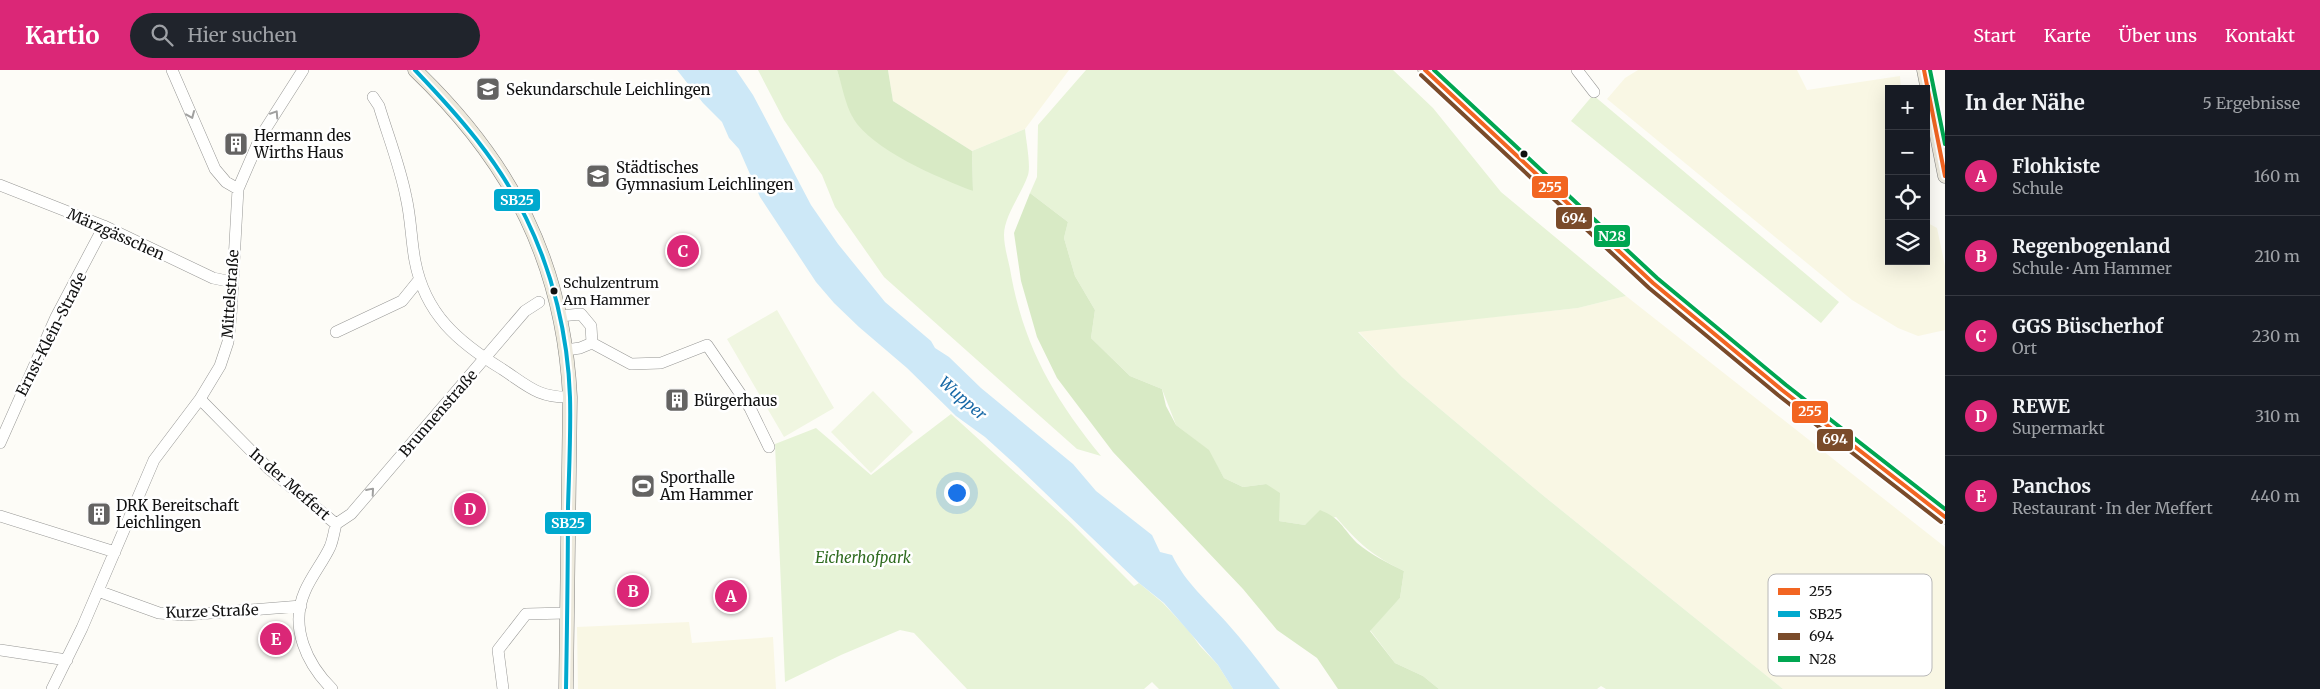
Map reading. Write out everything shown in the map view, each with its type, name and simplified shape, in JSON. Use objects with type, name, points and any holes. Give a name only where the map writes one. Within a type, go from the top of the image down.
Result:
[{"type":"main road","points":[[415,70],[477,137],[515,193],[540,248],[560,316],[566,350],[570,397],[566,689]]},
{"type":"main road","points":[[1424,70],[1653,283],[1782,390],[1945,517]]},
{"type":"main road","points":[[1924,70],[1945,176]]},
{"type":"street","points":[[172,70],[215,169],[226,182],[238,189]]},
{"type":"street","name":"Mittelstraße","points":[[52,689],[98,591],[154,460],[200,398],[220,366],[228,342],[238,189],[261,136],[302,70]]},
{"type":"street","points":[[1577,70],[1594,92]]},
{"type":"street","points":[[373,97],[379,106],[406,196],[419,280],[430,306],[450,330],[484,358],[546,396],[570,397]]},
{"type":"street","name":"Märzgässchen","points":[[0,185],[104,226],[213,278],[232,282]]},
{"type":"street","name":"Ernst-Klein-Straße","points":[[0,443],[56,317],[104,226]]},
{"type":"street","points":[[336,332],[402,301],[419,280]]},
{"type":"street","name":"Brunnenstraße","points":[[336,524],[351,514],[524,311],[539,302]]},
{"type":"street","points":[[560,316],[581,314],[591,326],[592,343]]},
{"type":"street","points":[[566,350],[592,343],[631,364],[661,363],[707,345],[750,408],[769,447]]},
{"type":"street","name":"In der Meffert","points":[[200,398],[268,468],[336,524],[330,546],[305,592],[301,606],[300,627],[307,655],[320,677],[332,689]]},
{"type":"street","points":[[0,516],[115,552]]},
{"type":"street","name":"Kurze Straße","points":[[98,591],[159,613],[185,615],[301,606]]},
{"type":"street","points":[[503,689],[498,650],[526,614],[566,613]]},
{"type":"street","points":[[0,650],[67,660]]},
{"type":"shaded area","points":[[888,70],[1069,70],[1025,129],[972,151],[893,101]]},
{"type":"shaded area","points":[[1638,70],[1797,70],[1807,90],[1900,76],[1901,85],[1885,85],[1885,265],[1930,265],[1930,224],[1937,228],[1945,266],[1945,330],[1918,336],[1898,328],[1852,300],[1607,99],[1625,78]]},
{"type":"shaded area","points":[[1626,296],[1945,547],[1945,689],[1783,689],[1545,497],[1402,377],[1358,331],[1578,308]]},
{"type":"shaded area","points":[[689,622],[692,643],[773,637],[776,689],[578,689],[577,627]]},
{"type":"green space","points":[[758,70],[837,70],[853,118],[973,191],[972,151],[1025,129],[1029,171],[1010,212],[1004,235],[1005,248],[1016,296],[1023,322],[1042,369],[1068,413],[1101,456],[1077,449],[884,277],[835,207],[822,175],[784,120]]},
{"type":"green space","points":[[837,70],[888,70],[893,101],[972,151],[973,191],[907,162],[890,152],[862,130],[850,113]]},
{"type":"green space","points":[[1086,70],[1393,70],[1433,108],[1501,192],[1626,296],[1578,308],[1358,332],[1402,377],[1545,497],[1783,689],[1606,689],[1601,686],[1597,689],[1439,689],[1423,676],[1395,663],[1370,630],[1400,598],[1404,571],[1383,560],[1367,548],[1336,517],[1305,525],[1279,521],[1266,484],[1243,487],[1224,478],[1208,450],[1176,425],[1162,389],[1130,376],[1091,338],[1095,310],[1075,276],[1064,238],[1068,222],[1030,193],[1037,177],[1038,125]]},
{"type":"green space","points":[[1593,95],[1839,302],[1821,323],[1571,121]]},
{"type":"green space","points":[[1030,193],[1068,222],[1064,238],[1075,276],[1095,310],[1091,338],[1130,376],[1162,389],[1166,406],[1176,425],[1209,450],[1224,478],[1243,487],[1266,484],[1280,493],[1279,521],[1305,525],[1320,510],[1327,513],[1337,520],[1362,547],[1404,571],[1400,598],[1370,631],[1395,663],[1423,676],[1439,689],[1338,689],[1317,658],[1277,630],[1243,589],[1113,452],[1057,378],[1037,337],[1021,281],[1014,233]]},
{"type":"green space","points":[[777,310],[834,408],[784,437],[727,339]]},
{"type":"green space","points":[[873,391],[913,432],[871,473],[831,432]]},
{"type":"green space","name":"Eicherhofpark","points":[[951,414],[1072,524],[1134,586],[1139,583],[1163,603],[1218,665],[1233,689],[1159,689],[1152,682],[1144,689],[967,689],[914,633],[900,630],[841,655],[785,682],[775,444],[816,428],[871,475]]},
{"type":"water","name":"Wupper","points":[[677,70],[736,70],[753,95],[811,205],[838,244],[885,302],[931,341],[935,348],[949,357],[981,388],[1073,464],[1096,491],[1152,535],[1160,552],[1172,555],[1190,583],[1234,631],[1280,689],[1233,689],[1218,665],[1164,603],[1139,583],[1017,466],[985,437],[956,416],[907,368],[834,303],[816,282],[760,197],[739,149],[729,138],[722,122],[703,103]]},
{"type":"transit line","name":"SB25","points":[[415,70],[462,122],[503,177],[536,239],[557,305],[566,351],[570,397],[566,689]]},
{"type":"transit line","name":"255","points":[[1425,70],[1653,283],[1782,390],[1945,517]]},
{"type":"transit line","name":"N28","points":[[1434,70],[1657,278],[1786,385],[1945,509]]},
{"type":"transit line","name":"255","points":[[1924,70],[1945,176]]},
{"type":"transit line","name":"N28","points":[[1930,70],[1945,144]]},
{"type":"transit line","name":"694","points":[[1421,75],[1649,288],[1778,395],[1941,522]]},
{"type":"place","name":"Sekundarschule Leichlingen","points":[[488,89]]},
{"type":"place","name":"Hermann des Wirths Haus","points":[[236,144]]},
{"type":"place","name":"Städtisches Gymnasium Leichlingen","points":[[598,176]]},
{"type":"place","name":"GGS Büscherhof","points":[[683,251]]},
{"type":"place","name":"Schulzentrum Am Hammer","points":[[554,291]]},
{"type":"place","name":"Bürgerhaus","points":[[677,400]]},
{"type":"place","name":"Sporthalle Am Hammer","points":[[643,486]]},
{"type":"place","name":"REWE","points":[[470,509]]},
{"type":"place","name":"DRK Bereitschaft Leichlingen","points":[[99,514]]},
{"type":"place","name":"Regenbogenland","points":[[633,591]]},
{"type":"place","name":"Flohkiste","points":[[731,596]]},
{"type":"place","name":"Panchos","points":[[276,639]]}]
